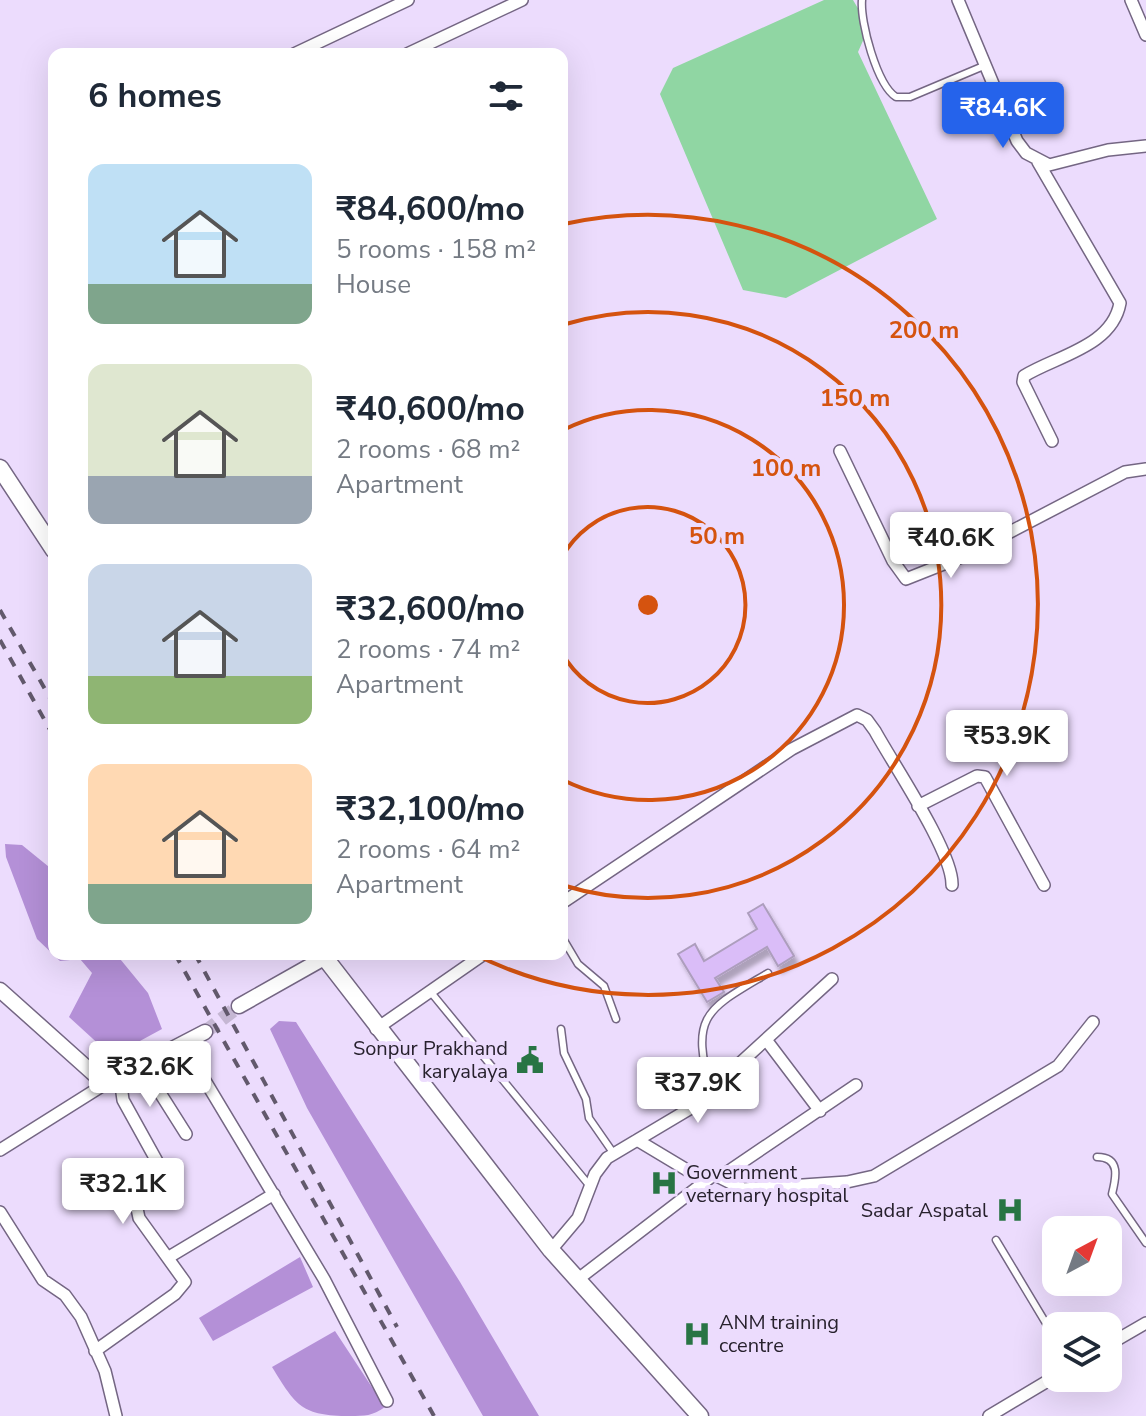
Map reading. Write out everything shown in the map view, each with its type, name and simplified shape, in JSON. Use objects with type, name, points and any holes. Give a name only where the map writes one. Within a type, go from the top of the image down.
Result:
[{"type":"main road","points":[[0,468],[48,541]]},
{"type":"main road","points":[[328,960],[376,1029],[551,1250],[700,1416]]},
{"type":"street","points":[[307,48],[408,0]]},
{"type":"street","points":[[420,48],[522,0]]},
{"type":"street","points":[[958,0],[1017,141],[1038,162],[1120,303],[1111,322],[1091,342],[1024,376],[1023,382],[1052,441]]},
{"type":"street","points":[[1131,0],[1146,35]]},
{"type":"street","points":[[1038,162],[1064,164],[1108,150],[1146,146]]},
{"type":"street","points":[[840,451],[893,561],[906,579],[964,556],[1125,472],[1146,469]]},
{"type":"street","points":[[568,899],[792,749],[851,716],[862,716],[867,720],[949,865],[952,885]]},
{"type":"street","points":[[918,806],[977,776],[985,777],[1044,885]]},
{"type":"street","points":[[239,1006],[317,960]]},
{"type":"street","points":[[376,1029],[475,960]]},
{"type":"street","points":[[551,1250],[578,1218],[595,1174],[614,1154],[676,1118],[711,1090],[832,979]]},
{"type":"street","points":[[0,990],[105,1084]]},
{"type":"street","points":[[637,1140],[672,1164],[714,1176],[743,1189],[847,1182],[874,1176],[1058,1066],[1093,1022]]},
{"type":"street","points":[[0,1150],[105,1084],[205,1032]]},
{"type":"street","points":[[767,1041],[820,1111]]},
{"type":"street","points":[[183,1044],[324,1279],[387,1401]]},
{"type":"street","points":[[143,1066],[186,1134]]},
{"type":"street","points":[[95,1351],[182,1288],[183,1276],[135,1209],[134,1194],[152,1179],[159,1165],[123,1100],[120,1078]]},
{"type":"street","points":[[577,1280],[714,1176],[729,1173],[856,1085]]},
{"type":"street","points":[[169,1257],[274,1194]]},
{"type":"street","points":[[0,1212],[43,1280],[65,1295],[81,1317],[105,1371],[116,1416]]},
{"type":"street","points":[[1122,1337],[1146,1323]]},
{"type":"street","points":[[989,1416],[1042,1384]]},
{"type":"lane","points":[[862,0],[863,25],[886,87],[896,97],[910,97],[986,65]]},
{"type":"lane","points":[[568,947],[578,964],[604,986],[616,1019]]},
{"type":"lane","points":[[711,1090],[702,1048],[705,1020],[717,1004],[768,973]]},
{"type":"lane","points":[[429,990],[591,1188]]},
{"type":"lane","points":[[561,1029],[564,1053],[586,1099],[589,1118],[614,1154]]},
{"type":"lane","points":[[1097,1157],[1108,1158],[1114,1164],[1117,1174],[1112,1194],[1146,1243]]},
{"type":"lane","points":[[996,1240],[1042,1317]]},
{"type":"green space","points":[[824,0],[853,0],[869,27],[858,52],[937,219],[786,298],[743,290],[660,94],[673,68]]},
{"type":"shaded area","points":[[5,844],[22,845],[48,866],[48,950],[37,939],[6,857]]},
{"type":"shaded area","points":[[81,960],[121,960],[148,993],[162,1029],[127,1048],[104,1049],[69,1017],[92,973]]},
{"type":"shaded area","points":[[279,1021],[296,1022],[460,1282],[539,1416],[483,1416],[307,1108],[270,1029]]},
{"type":"shaded area","points":[[300,1257],[313,1287],[213,1341],[199,1318]]},
{"type":"shaded area","points":[[335,1331],[385,1407],[368,1415],[355,1416],[311,1411],[295,1400],[272,1367]]},
{"type":"building","points":[[763,904],[794,956],[778,966],[767,947],[715,978],[724,992],[707,1002],[678,954],[695,944],[704,961],[757,929],[748,913]]},
{"type":"tunnel","points":[[205,1032],[239,1006]]},
{"type":"railway","points":[[0,610],[48,694]]},
{"type":"railway","points":[[0,640],[48,726]]},
{"type":"railway","points":[[178,960],[434,1416]]},
{"type":"railway","points":[[198,960],[397,1327]]},
{"type":"place","name":"Sonpur Prakhand karyalaya","points":[[530,1060]]},
{"type":"place","name":"Government veternary hospital","points":[[664,1183]]},
{"type":"place","name":"Sadar Aspatal","points":[[1010,1210]]},
{"type":"place","name":"ANM training ccentre","points":[[697,1334]]}]
